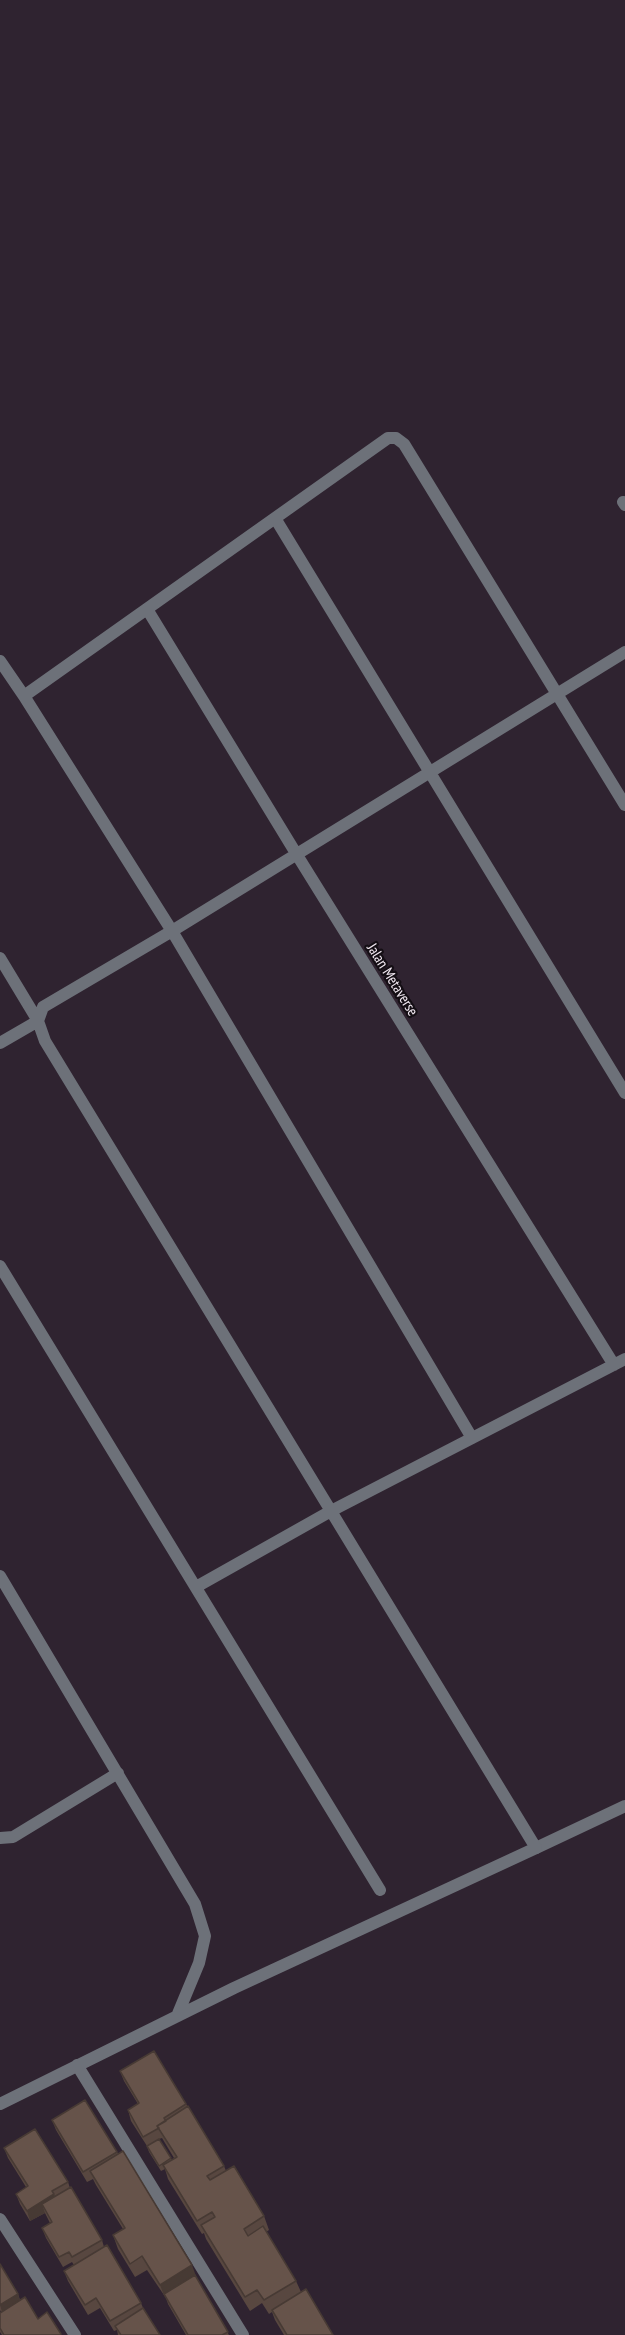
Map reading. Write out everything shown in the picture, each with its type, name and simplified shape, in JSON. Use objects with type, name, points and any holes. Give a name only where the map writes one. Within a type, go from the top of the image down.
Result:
[{"type":"street","points":[[24,696],[388,438],[396,438],[404,444],[625,805]]},
{"type":"street","points":[[275,518],[428,773],[625,1093]]},
{"type":"street","name":"Jalan Metaverse","points":[[147,609],[297,855],[619,1362]]},
{"type":"street","points":[[0,1042],[38,1021],[43,1007],[172,932],[625,652]]},
{"type":"street","points":[[0,661],[172,932],[472,1438]]},
{"type":"street","points":[[0,958],[38,1021],[45,1041],[536,1848]]},
{"type":"street","points":[[0,1266],[380,1890]]},
{"type":"street","points":[[196,1587],[331,1511],[619,1362]]},
{"type":"street","points":[[0,1576],[195,1904],[205,1936],[199,1963],[177,2016]]},
{"type":"street","points":[[0,1838],[12,1837],[118,1773]]},
{"type":"street","points":[[0,2104],[177,2016],[625,1806]]},
{"type":"street","points":[[77,2065],[243,2335]]},
{"type":"street","points":[[0,2219],[75,2335]]},
{"type":"building","points":[[154,2051],[186,2104],[164,2118],[166,2121],[157,2126],[159,2128],[143,2137],[128,2110],[139,2103],[120,2071]]},
{"type":"building","points":[[85,2100],[117,2152],[83,2172],[52,2120]]},
{"type":"building","points":[[188,2106],[224,2166],[207,2176],[210,2180],[234,2166],[264,2216],[244,2229],[248,2236],[263,2226],[296,2281],[264,2300],[257,2290],[245,2297],[201,2225],[215,2217],[212,2212],[197,2221],[163,2165],[177,2157],[157,2126]]},
{"type":"building","points":[[35,2129],[68,2182],[52,2191],[54,2194],[27,2211],[16,2194],[28,2186],[4,2148]]},
{"type":"building","points":[[159,2139],[171,2158],[159,2166],[147,2146]]},
{"type":"building","points":[[123,2151],[192,2265],[160,2285],[142,2256],[130,2264],[113,2235],[125,2228],[90,2171]]},
{"type":"building","points":[[71,2187],[102,2240],[72,2257],[69,2252],[59,2257],[42,2228],[52,2222],[42,2204]]},
{"type":"building","points":[[107,2245],[141,2303],[110,2321],[96,2298],[85,2305],[64,2271]]},
{"type":"building","points":[[0,2264],[18,2294],[0,2305]]},
{"type":"building","points":[[195,2275],[228,2332],[222,2335],[188,2335],[164,2294]]},
{"type":"building","points":[[306,2289],[333,2335],[287,2335],[272,2310]]},
{"type":"building","points":[[25,2297],[38,2319],[47,2312],[60,2335],[4,2335],[0,2328],[0,2313]]},
{"type":"building","points":[[143,2308],[160,2335],[121,2335],[115,2326]]}]
